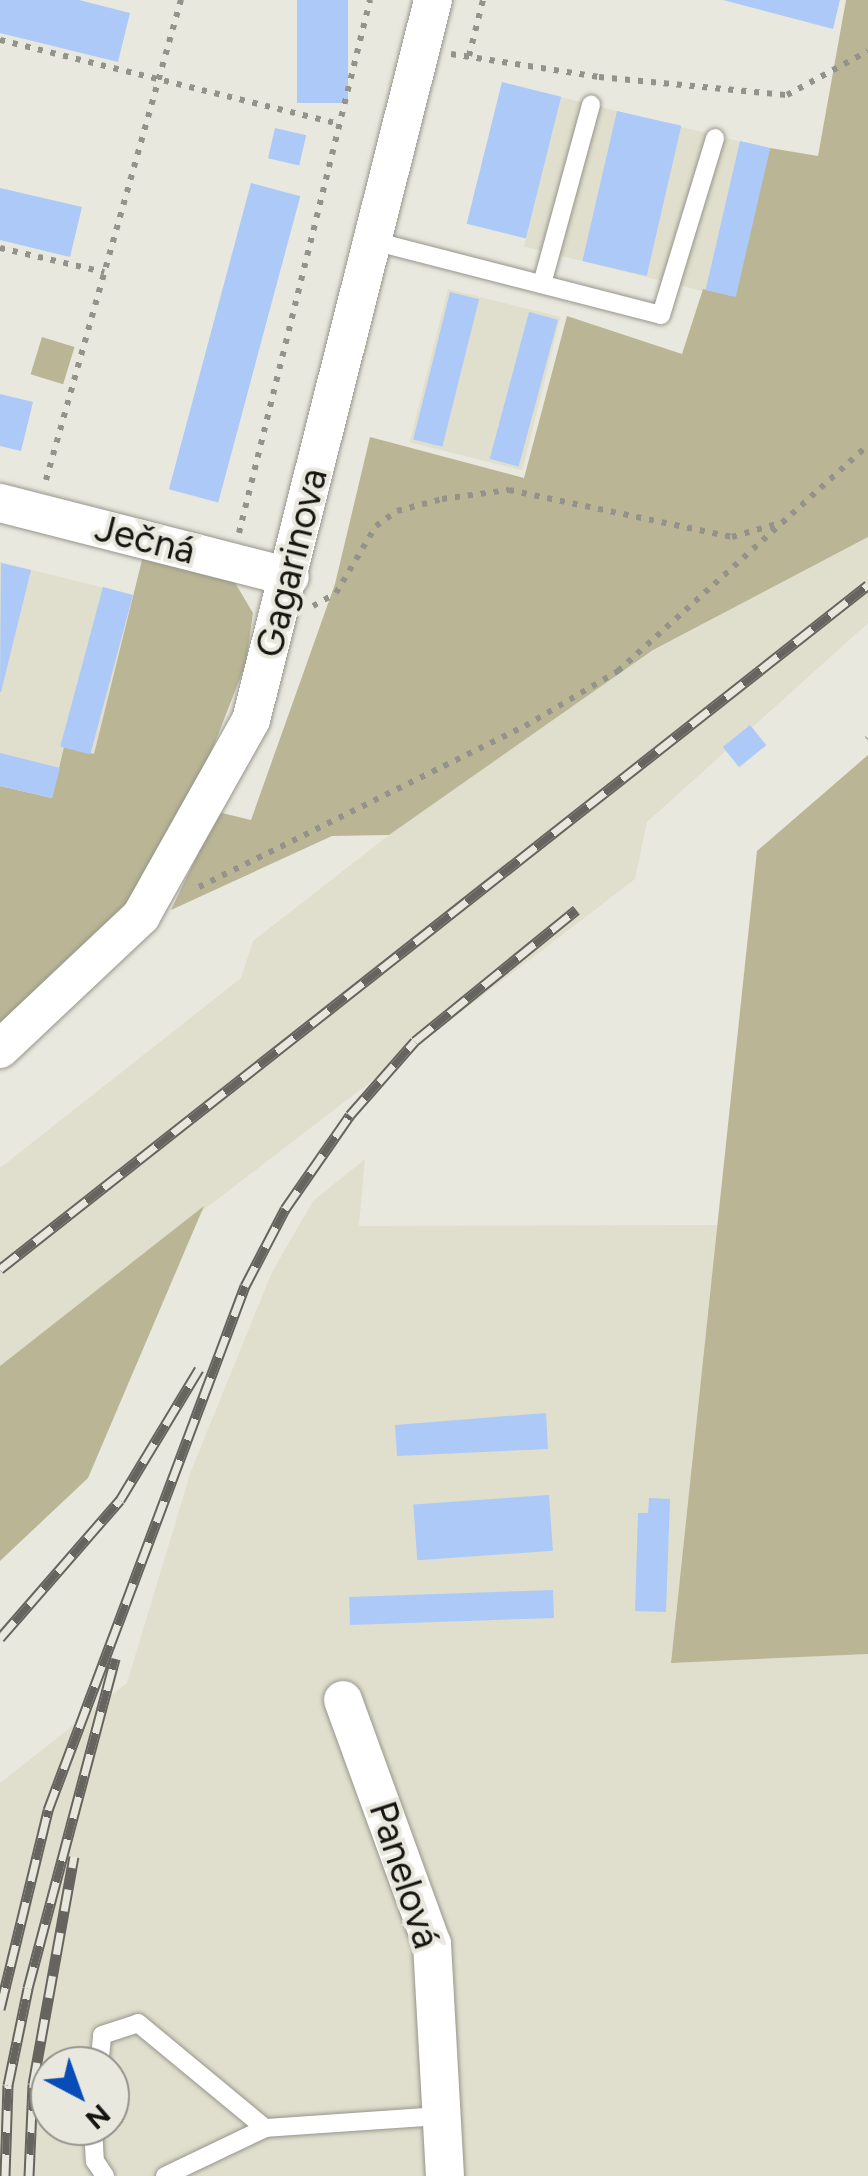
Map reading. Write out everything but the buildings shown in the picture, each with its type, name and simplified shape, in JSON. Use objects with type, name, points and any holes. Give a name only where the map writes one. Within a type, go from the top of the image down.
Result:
[{"type":"street","name":"Gagarinova","points":[[0,1050],[141,916],[244,735],[286,592],[433,0]]},
{"type":"street","name":"Ječná","points":[[0,503],[286,592]]},
{"type":"street","name":"Panelová","points":[[343,1700],[432,1944],[445,2176]]},
{"type":"lane","points":[[542,284],[591,104]]},
{"type":"lane","points":[[373,241],[661,315],[716,138]]},
{"type":"lane","points":[[101,2046],[102,2035],[138,2023],[265,2128]]},
{"type":"lane","points":[[165,2176],[265,2128],[442,2116]]},
{"type":"lane","points":[[94,2146],[95,2161],[105,2176]]},
{"type":"path","points":[[44,488],[182,0]]},
{"type":"path","points":[[239,535],[370,0]]},
{"type":"path","points":[[469,56],[483,0]]},
{"type":"path","points":[[0,40],[340,124]]},
{"type":"path","points":[[420,49],[787,95],[868,51]]},
{"type":"path","points":[[0,248],[104,272]]},
{"type":"path","points":[[193,890],[525,726],[618,670],[868,445]]},
{"type":"path","points":[[286,592],[322,604],[336,593],[376,526],[396,511],[442,499],[509,490],[732,537],[788,520]]},
{"type":"shaded area","points":[[846,0],[868,0],[868,537],[653,650],[389,835],[332,836],[171,910],[218,812],[251,820],[335,584],[370,437],[524,478],[567,316],[682,354],[703,289],[732,296],[770,148],[818,156]]},
{"type":"shaded area","points":[[561,97],[770,149],[732,298],[524,246]]},
{"type":"shaded area","points":[[448,289],[561,317],[522,470],[410,442]]},
{"type":"shaded area","points":[[42,337],[75,347],[63,384],[31,374]]},
{"type":"shaded area","points":[[868,537],[868,623],[647,822],[635,879],[0,1366],[0,1168],[241,978],[253,941],[389,835],[653,650]]},
{"type":"shaded area","points":[[143,556],[234,581],[253,613],[246,663],[205,768],[129,907],[0,1028],[0,786],[52,798],[64,747],[94,754]]},
{"type":"shaded area","points":[[0,562],[133,595],[94,754],[52,798],[0,786]]},
{"type":"shaded area","points":[[868,755],[868,1654],[671,1663],[757,851]]},
{"type":"shaded area","points":[[365,1159],[359,1226],[719,1225],[671,1662],[868,1654],[868,2176],[0,2176],[0,1783],[127,1683],[191,1471],[272,1272],[313,1201]]},
{"type":"shaded area","points":[[204,1206],[88,1478],[0,1561],[0,1366]]},
{"type":"railway","points":[[0,1269],[868,585]]},
{"type":"railway","points":[[0,2009],[48,1810],[245,1286],[285,1209],[350,1115],[415,1041],[576,910]]},
{"type":"railway","points":[[0,1638],[120,1500],[199,1369]]},
{"type":"railway","points":[[5,2176],[8,2085],[28,1988],[115,1658]]},
{"type":"railway","points":[[29,2176],[33,2084],[74,1857]]}]
